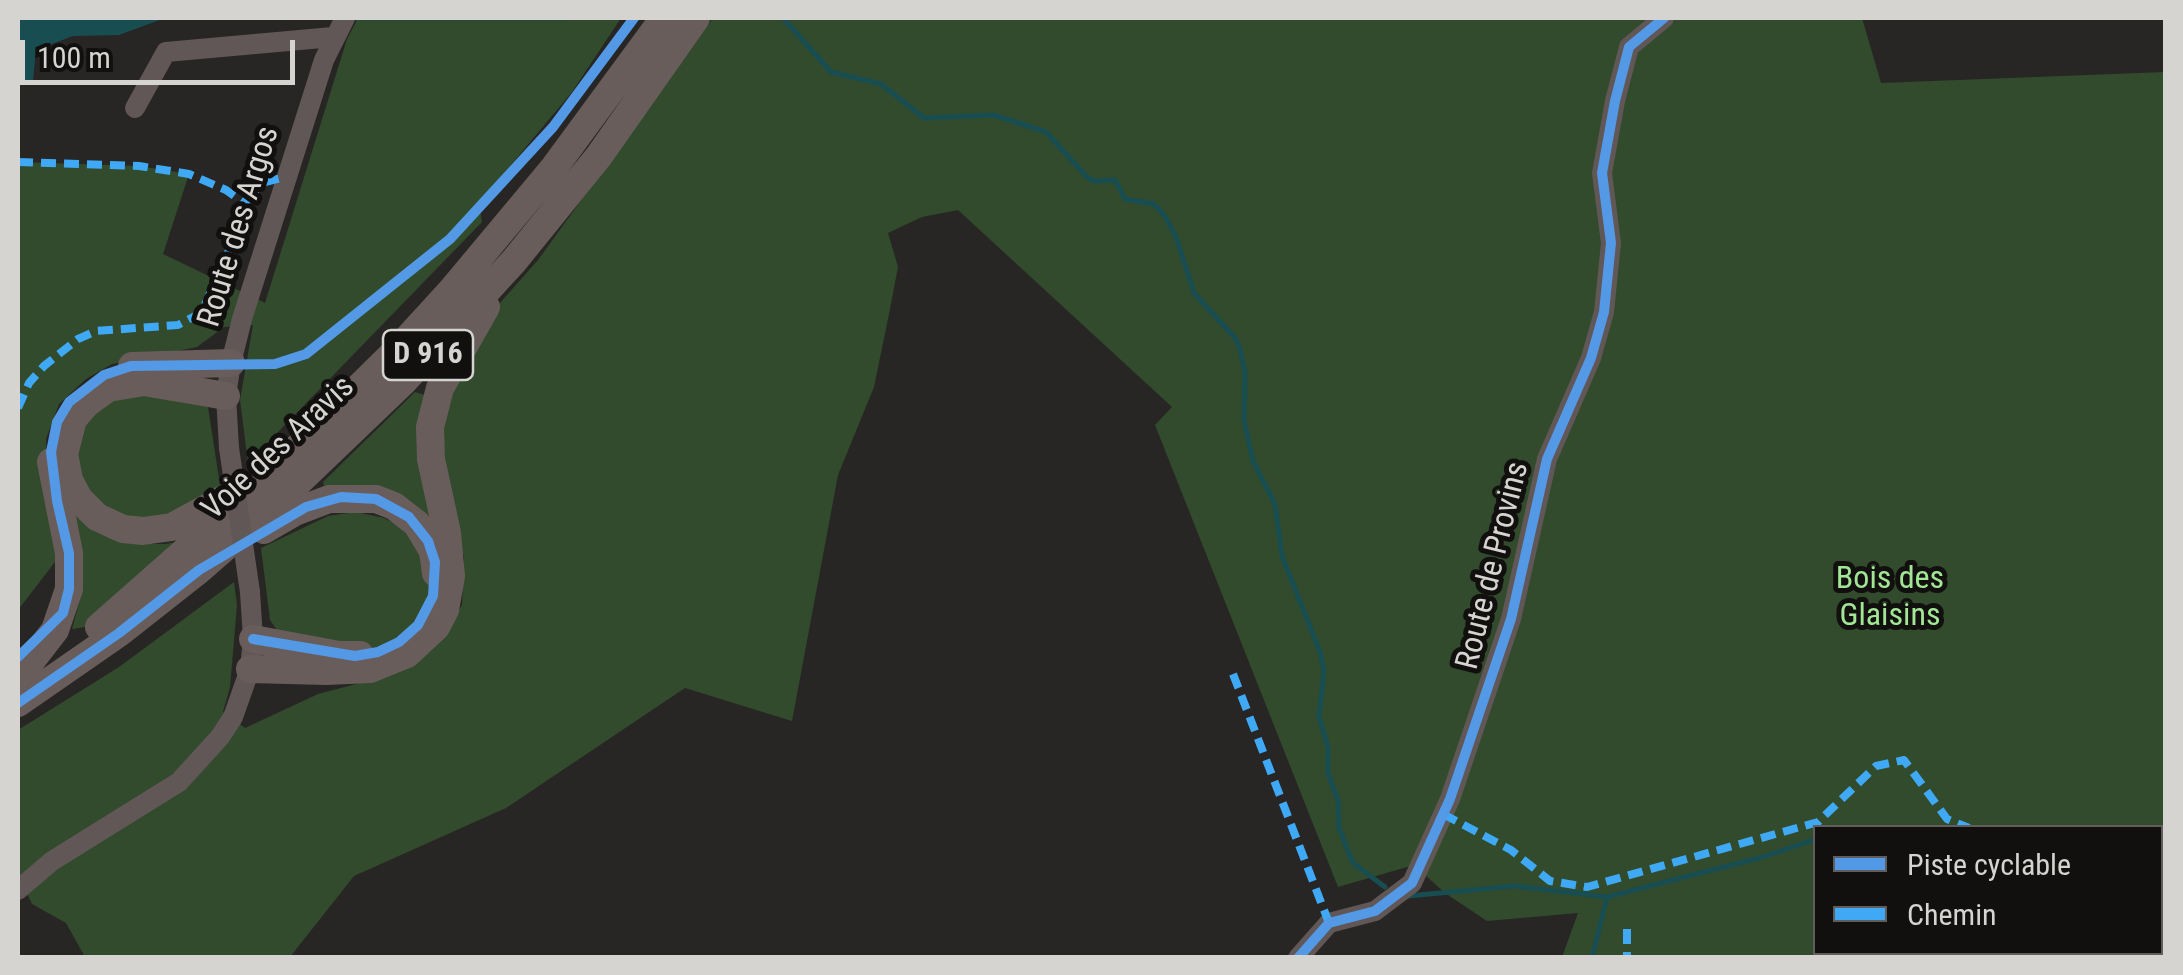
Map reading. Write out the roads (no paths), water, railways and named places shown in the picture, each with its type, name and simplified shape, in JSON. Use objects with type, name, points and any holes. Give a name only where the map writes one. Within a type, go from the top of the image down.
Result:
[{"type":"highway","name":"Voie des Aravis","points":[[18,700],[300,448],[377,371],[564,155],[664,18]]},
{"type":"highway","name":"Voie des Aravis","points":[[18,700],[119,633],[199,570],[339,446],[514,261],[599,156],[696,18]]},
{"type":"highway","points":[[250,669],[370,669],[407,654],[436,627],[445,610],[450,576],[446,532],[431,458],[432,414],[449,372],[514,261]]},
{"type":"highway","points":[[18,678],[54,630],[69,589],[69,553],[56,501],[51,452],[53,433],[62,412],[80,391],[118,370],[230,363]]},
{"type":"highway","points":[[226,396],[144,382],[118,385],[98,393],[78,412],[66,436],[66,471],[79,499],[90,512],[114,526],[164,529],[206,510],[300,448]]},
{"type":"highway","points":[[199,570],[295,512],[341,497],[385,501],[409,517],[428,541],[436,574],[429,607],[418,625],[391,646],[356,656],[253,639]]},
{"type":"street","name":"Route des Argos","points":[[18,890],[52,861],[178,782],[202,760],[233,717],[250,669],[253,639],[230,448],[226,396],[230,363],[285,177],[333,37],[345,18]]},
{"type":"street","name":"Route de Provins","points":[[1298,958],[1329,923],[1375,911],[1412,883],[1450,798],[1510,619],[1547,459],[1591,358],[1604,312],[1611,243],[1602,173],[1629,47],[1664,18]]},
{"type":"street","points":[[135,108],[166,52],[333,37]]},
{"type":"water","points":[[18,18],[165,18],[119,35],[73,36],[36,50],[33,80],[18,81]]},
{"type":"waterway","points":[[352,18],[569,18]]},
{"type":"waterway","points":[[783,18],[831,72],[881,84],[924,118],[994,115],[1046,132],[1087,177],[1094,181],[1115,180],[1125,199],[1154,204],[1164,215],[1176,237],[1194,293],[1235,338],[1240,349],[1245,373],[1244,420],[1253,461],[1275,504],[1282,556],[1324,671],[1319,717],[1328,747],[1328,774],[1338,800],[1339,828],[1353,863],[1385,887]]},
{"type":"waterway","points":[[1408,896],[1515,886],[1607,897],[1763,857],[1813,840]]},
{"type":"waterway","points":[[1592,958],[1607,897]]},
{"type":"park label","name":"Bois des Glaisins","points":[[1890,598]]}]
